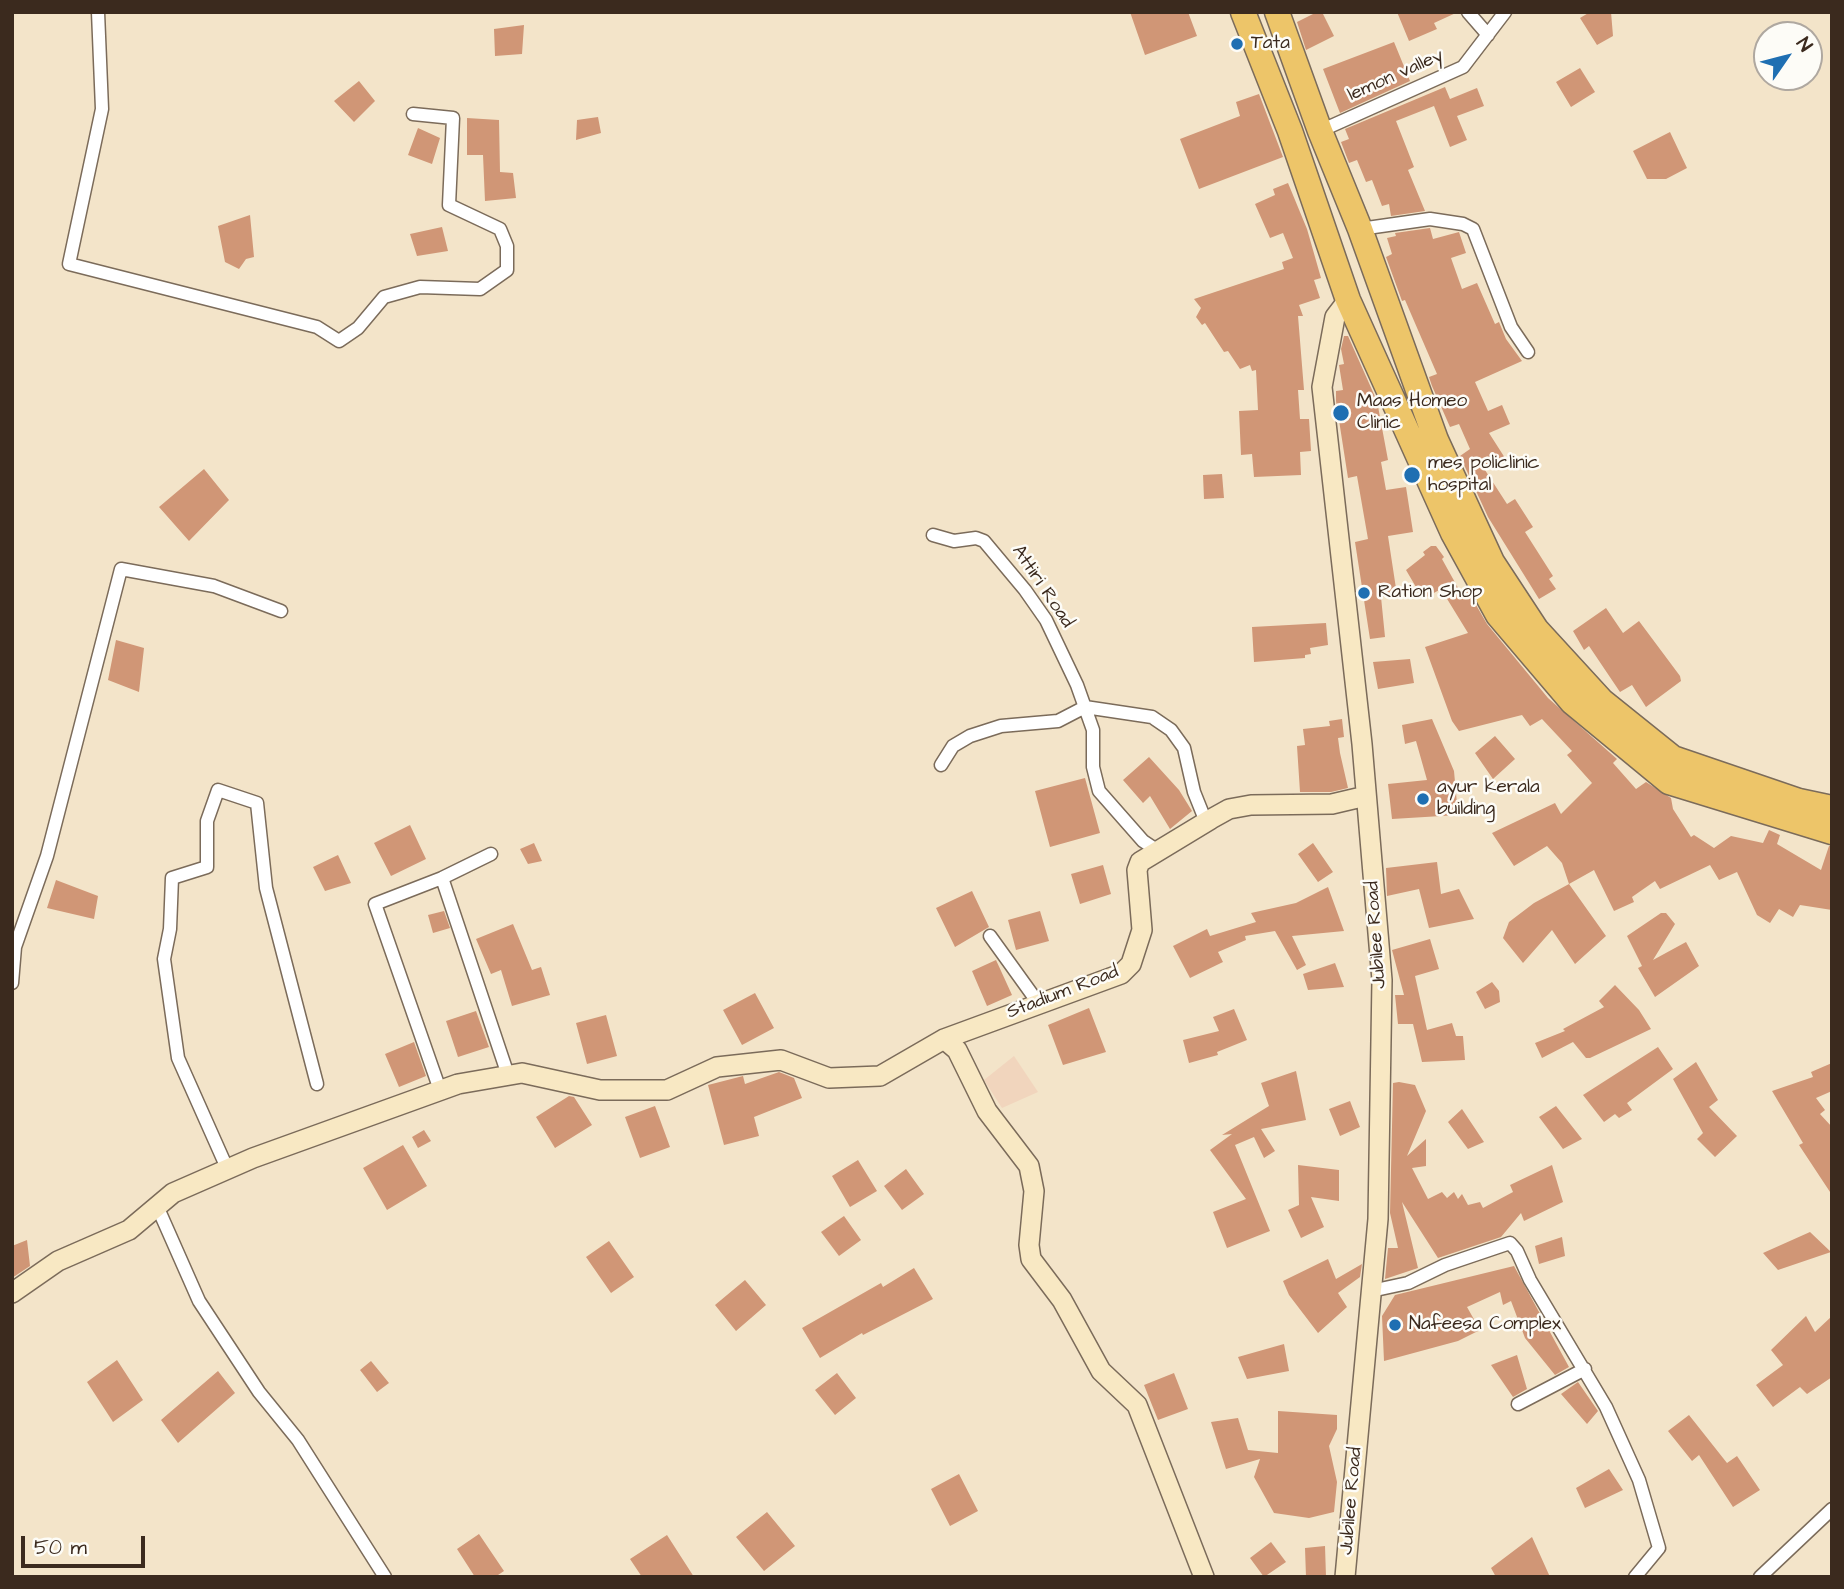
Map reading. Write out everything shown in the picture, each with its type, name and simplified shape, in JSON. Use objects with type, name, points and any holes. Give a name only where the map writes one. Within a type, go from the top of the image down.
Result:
[{"type":"highway","points":[[1243,12],[1290,131],[1348,300],[1453,533],[1498,615],[1572,702],[1669,782],[1832,832]]},
{"type":"highway","points":[[1277,12],[1441,452],[1493,562],[1536,629],[1602,701],[1673,758],[1799,801],[1832,808]]},
{"type":"highway","points":[[1348,300],[1349,286],[1361,276],[1382,290]]},
{"type":"street","points":[[97,12],[102,109],[69,264],[317,327],[339,341],[358,328],[384,297],[419,287],[480,289],[507,270],[507,246],[500,229],[449,205],[453,118],[413,114]]},
{"type":"street","points":[[1468,12],[1488,35]]},
{"type":"street","name":"lemon valley","points":[[1320,131],[1463,67],[1505,12]]},
{"type":"street","points":[[1360,229],[1430,219],[1463,224],[1473,229],[1511,327],[1528,352]]},
{"type":"street","name":"Jubilee Road","points":[[1345,1577],[1378,1219],[1382,980],[1366,796],[1322,387],[1335,317],[1348,300]]},
{"type":"street","name":"Attiri Road","points":[[933,535],[954,541],[976,538],[984,541],[997,553],[1046,620],[1093,730],[1093,767],[1098,791],[1143,841],[1158,851]]},
{"type":"street","points":[[12,983],[15,947],[47,856],[121,569],[214,586],[281,611]]},
{"type":"street","points":[[941,765],[953,746],[970,736],[1001,726],[1058,721],[1085,707],[1152,717],[1171,730],[1188,757],[1194,792],[1206,822]]},
{"type":"street","points":[[227,1168],[178,1058],[164,958],[170,929],[172,878],[207,867],[207,821],[218,790],[257,803],[266,888],[317,1084]]},
{"type":"street","name":"Stadium Road","points":[[12,1293],[58,1261],[129,1230],[173,1193],[227,1168],[440,1090],[522,1073],[600,1090],[667,1090],[717,1068],[781,1060],[829,1078],[880,1076],[944,1038],[1121,974],[1131,964],[1142,930],[1137,870],[1140,862],[1206,822],[1230,809],[1251,805],[1332,804],[1366,796]]},
{"type":"street","points":[[440,1090],[375,904],[442,878],[491,854]]},
{"type":"street","points":[[442,878],[508,1075]]},
{"type":"street","points":[[990,936],[1039,1004]]},
{"type":"street","points":[[944,1038],[957,1050],[987,1111],[1016,1145],[1029,1166],[1034,1191],[1028,1245],[1031,1259],[1062,1300],[1101,1371],[1137,1405],[1203,1577]]},
{"type":"street","points":[[157,1206],[199,1301],[259,1392],[298,1440],[385,1577]]},
{"type":"street","points":[[1371,1291],[1408,1283],[1445,1265],[1510,1243],[1606,1406],[1639,1480],[1659,1540],[1659,1548],[1635,1577]]},
{"type":"street","points":[[1518,1404],[1585,1369]]},
{"type":"street","points":[[1760,1577],[1832,1509]]},
{"type":"shaded area","points":[[1014,1056],[1038,1092],[1002,1108],[984,1080]]},
{"type":"building","points":[[1130,12],[1188,12],[1197,36],[1145,55]]},
{"type":"building","points":[[1322,12],[1334,36],[1306,50],[1297,22]]},
{"type":"building","points":[[1397,12],[1458,12],[1434,23],[1437,29],[1409,41]]},
{"type":"building","points":[[1590,12],[1611,12],[1613,36],[1597,45],[1580,18]]},
{"type":"building","points":[[524,25],[522,54],[495,56],[494,29]]},
{"type":"building","points":[[1394,42],[1410,81],[1340,113],[1323,69]]},
{"type":"building","points":[[1580,68],[1595,92],[1571,107],[1556,82]]},
{"type":"building","points":[[359,81],[375,101],[354,122],[334,101]]},
{"type":"building","points":[[1445,87],[1450,99],[1477,88],[1484,106],[1457,116],[1467,140],[1450,147],[1434,106],[1396,121],[1414,167],[1408,170],[1425,211],[1391,216],[1389,204],[1382,206],[1372,180],[1366,182],[1357,160],[1349,163],[1341,142],[1349,139],[1345,129]]},
{"type":"building","points":[[1259,94],[1283,157],[1199,189],[1180,139],[1240,116],[1236,102]]},
{"type":"building","points":[[598,117],[601,133],[576,140],[577,120]]},
{"type":"building","points":[[467,118],[499,120],[500,172],[513,173],[516,198],[485,201],[483,155],[467,155]]},
{"type":"building","points":[[418,128],[440,138],[432,164],[408,155]]},
{"type":"building","points":[[1670,132],[1687,168],[1666,179],[1647,179],[1633,151]]},
{"type":"building","points":[[1288,183],[1307,229],[1321,278],[1314,280],[1320,298],[1299,305],[1303,316],[1298,316],[1304,390],[1298,390],[1300,419],[1309,419],[1311,451],[1300,452],[1301,475],[1254,477],[1252,454],[1241,455],[1239,411],[1258,410],[1256,370],[1252,371],[1250,365],[1240,369],[1228,351],[1224,352],[1205,323],[1202,325],[1196,317],[1201,308],[1194,299],[1284,269],[1282,262],[1293,258],[1283,233],[1270,238],[1255,204],[1275,195],[1273,189]]},
{"type":"building","points":[[250,215],[254,257],[246,259],[239,269],[225,262],[218,226]]},
{"type":"building","points":[[442,227],[448,251],[417,256],[410,234]]},
{"type":"building","points":[[1430,228],[1433,239],[1459,232],[1466,253],[1451,258],[1462,289],[1477,283],[1495,324],[1499,322],[1506,339],[1522,361],[1475,382],[1488,411],[1502,405],[1510,424],[1489,433],[1505,458],[1485,470],[1507,504],[1515,499],[1533,527],[1525,532],[1553,576],[1549,579],[1556,589],[1539,599],[1488,517],[1460,456],[1470,449],[1459,424],[1450,427],[1432,386],[1429,377],[1437,374],[1405,300],[1402,301],[1386,257],[1392,254],[1387,238],[1396,236],[1395,233]]},
{"type":"building","points":[[1344,336],[1348,336],[1377,401],[1388,460],[1381,462],[1386,490],[1406,487],[1413,532],[1388,536],[1397,595],[1381,597],[1385,637],[1370,639],[1355,542],[1368,539],[1357,476],[1348,478],[1336,401],[1336,391],[1343,390],[1339,365],[1344,364],[1341,349]]},
{"type":"building","points":[[204,469],[229,500],[189,541],[159,507]]},
{"type":"building","points":[[1222,474],[1224,498],[1204,499],[1203,475]]},
{"type":"building","points":[[1436,546],[1444,557],[1442,559],[1462,595],[1468,591],[1487,624],[1548,698],[1617,759],[1613,763],[1636,789],[1646,782],[1671,798],[1673,809],[1691,837],[1694,835],[1714,848],[1731,836],[1763,843],[1769,830],[1780,835],[1777,844],[1821,870],[1829,846],[1832,846],[1832,910],[1800,905],[1793,917],[1779,909],[1770,923],[1757,915],[1737,872],[1719,880],[1710,865],[1660,889],[1655,881],[1632,897],[1634,902],[1614,911],[1594,870],[1569,884],[1562,863],[1547,846],[1514,866],[1492,833],[1555,803],[1561,814],[1592,783],[1567,755],[1572,751],[1542,719],[1530,726],[1522,715],[1459,731],[1452,721],[1425,647],[1468,633],[1441,589],[1423,599],[1406,570],[1425,555],[1423,552]]},
{"type":"building","points":[[1606,608],[1623,633],[1639,621],[1680,676],[1681,681],[1646,707],[1632,685],[1620,692],[1589,646],[1584,650],[1573,631]]},
{"type":"building","points":[[1326,623],[1328,645],[1310,648],[1311,654],[1305,655],[1305,658],[1254,662],[1252,627]]},
{"type":"building","points":[[116,640],[144,648],[139,692],[108,680]]},
{"type":"building","points":[[1410,659],[1414,683],[1378,689],[1373,662]]},
{"type":"building","points":[[1342,719],[1344,737],[1338,738],[1348,788],[1331,792],[1300,792],[1297,746],[1305,745],[1303,729],[1330,726],[1329,721]]},
{"type":"building","points":[[1432,719],[1454,771],[1458,815],[1392,819],[1388,784],[1427,780],[1416,741],[1405,744],[1402,725]]},
{"type":"building","points":[[1495,736],[1515,759],[1493,779],[1475,753]]},
{"type":"building","points":[[1149,757],[1179,790],[1192,811],[1170,829],[1150,796],[1143,803],[1123,780]]},
{"type":"building","points":[[1085,778],[1100,833],[1050,847],[1035,791]]},
{"type":"building","points":[[410,825],[426,859],[391,876],[374,843]]},
{"type":"building","points":[[534,843],[542,861],[528,864],[520,849]]},
{"type":"building","points":[[1313,843],[1333,872],[1318,882],[1298,854]]},
{"type":"building","points":[[338,855],[351,883],[325,891],[313,867]]},
{"type":"building","points":[[1437,862],[1441,894],[1459,889],[1474,919],[1429,928],[1419,889],[1387,896],[1386,868]]},
{"type":"building","points":[[1103,865],[1111,894],[1080,904],[1071,874]]},
{"type":"building","points":[[56,880],[98,896],[94,919],[47,908]]},
{"type":"building","points":[[1569,884],[1606,936],[1575,964],[1552,930],[1523,963],[1503,938],[1509,922],[1534,903]]},
{"type":"building","points":[[1328,887],[1344,931],[1292,936],[1306,965],[1297,970],[1275,931],[1245,936],[1246,940],[1218,952],[1223,962],[1190,978],[1173,946],[1207,929],[1210,936],[1256,922],[1251,913],[1296,903]]},
{"type":"building","points":[[972,891],[989,927],[955,947],[936,908]]},
{"type":"building","points":[[444,911],[450,928],[433,933],[428,915]]},
{"type":"building","points":[[1040,911],[1049,941],[1016,950],[1008,920]]},
{"type":"building","points":[[1661,913],[1666,913],[1675,924],[1653,960],[1686,942],[1699,966],[1655,997],[1638,968],[1642,966],[1627,936]]},
{"type":"building","points":[[513,924],[532,970],[541,967],[550,995],[512,1006],[501,970],[491,974],[476,939]]},
{"type":"building","points":[[1430,939],[1439,969],[1415,976],[1427,1030],[1452,1023],[1456,1036],[1463,1036],[1465,1060],[1422,1062],[1413,1024],[1398,1024],[1395,995],[1404,995],[1392,950]]},
{"type":"building","points":[[996,960],[1012,995],[987,1006],[972,971]]},
{"type":"building","points":[[1335,963],[1344,987],[1308,990],[1303,974]]},
{"type":"building","points":[[1492,982],[1499,991],[1500,1002],[1485,1009],[1476,992]]},
{"type":"building","points":[[1615,985],[1639,1010],[1651,1029],[1590,1058],[1586,1058],[1573,1042],[1542,1058],[1535,1043],[1565,1031],[1563,1029],[1604,1007],[1599,1001]]},
{"type":"building","points":[[755,993],[774,1028],[742,1045],[723,1010]]},
{"type":"building","points":[[1089,1008],[1106,1052],[1063,1065],[1048,1025]]},
{"type":"building","points":[[1234,1009],[1247,1040],[1217,1052],[1218,1055],[1189,1063],[1183,1040],[1219,1031],[1213,1017]]},
{"type":"building","points":[[476,1011],[489,1047],[458,1057],[446,1021]]},
{"type":"building","points":[[606,1015],[617,1056],[587,1064],[576,1023]]},
{"type":"building","points":[[414,1042],[426,1076],[399,1087],[385,1054]]},
{"type":"building","points":[[1658,1047],[1673,1069],[1627,1103],[1632,1110],[1619,1118],[1615,1114],[1604,1122],[1583,1095]]},
{"type":"building","points":[[1696,1062],[1718,1100],[1709,1107],[1737,1136],[1715,1157],[1697,1139],[1703,1133],[1673,1079]]},
{"type":"building","points":[[1832,1063],[1832,1091],[1816,1098],[1825,1110],[1820,1114],[1832,1127],[1832,1195],[1799,1145],[1803,1143],[1772,1091],[1813,1077],[1811,1072]]},
{"type":"building","points":[[1296,1071],[1306,1120],[1261,1129],[1275,1151],[1264,1158],[1254,1137],[1235,1145],[1270,1231],[1227,1248],[1213,1212],[1246,1199],[1210,1150],[1232,1134],[1222,1135],[1269,1106],[1261,1083]]},
{"type":"building","points":[[779,1072],[794,1078],[802,1098],[754,1117],[759,1136],[724,1145],[708,1085],[743,1076],[745,1084]]},
{"type":"building","points":[[1393,1083],[1415,1085],[1426,1111],[1407,1156],[1426,1139],[1426,1166],[1412,1168],[1428,1199],[1442,1192],[1447,1198],[1454,1192],[1458,1199],[1462,1194],[1468,1205],[1480,1202],[1483,1208],[1513,1192],[1510,1185],[1552,1165],[1563,1202],[1524,1221],[1521,1213],[1501,1237],[1438,1258],[1402,1202],[1418,1268],[1385,1279],[1388,1248],[1398,1248],[1390,1213]]},
{"type":"building","points":[[569,1096],[574,1097],[592,1125],[555,1148],[536,1117]]},
{"type":"building","points":[[1350,1101],[1360,1127],[1340,1136],[1329,1109]]},
{"type":"building","points":[[655,1106],[670,1147],[640,1158],[625,1117]]},
{"type":"building","points":[[1556,1106],[1582,1139],[1563,1149],[1539,1117]]},
{"type":"building","points":[[1462,1109],[1484,1142],[1468,1149],[1448,1122]]},
{"type":"building","points":[[424,1130],[431,1141],[418,1148],[412,1137]]},
{"type":"building","points":[[403,1145],[427,1186],[387,1210],[363,1168]]},
{"type":"building","points":[[858,1160],[877,1191],[850,1207],[832,1176]]},
{"type":"building","points":[[1298,1165],[1339,1170],[1339,1201],[1311,1197],[1324,1227],[1301,1238],[1288,1210],[1299,1205]]},
{"type":"building","points":[[906,1169],[924,1194],[902,1210],[884,1186]]},
{"type":"building","points":[[844,1216],[861,1240],[839,1256],[821,1232]]},
{"type":"building","points":[[1810,1232],[1831,1252],[1778,1270],[1763,1253]]},
{"type":"building","points":[[1562,1237],[1565,1256],[1539,1264],[1535,1246]]},
{"type":"building","points":[[27,1240],[30,1266],[12,1278],[12,1246]]},
{"type":"building","points":[[609,1241],[634,1277],[611,1293],[586,1257]]},
{"type":"building","points":[[1328,1259],[1336,1279],[1362,1264],[1360,1277],[1338,1293],[1347,1307],[1318,1333],[1289,1295],[1283,1281]]},
{"type":"building","points":[[1514,1266],[1569,1367],[1555,1375],[1525,1338],[1511,1301],[1503,1305],[1500,1292],[1467,1307],[1480,1330],[1458,1341],[1384,1361],[1382,1316],[1395,1295]]},
{"type":"building","points":[[914,1268],[933,1299],[863,1335],[862,1333],[820,1358],[802,1328],[881,1283],[883,1287]]},
{"type":"building","points":[[745,1280],[766,1305],[736,1331],[715,1305]]},
{"type":"building","points":[[1806,1316],[1815,1332],[1832,1316],[1832,1377],[1807,1394],[1800,1387],[1773,1407],[1756,1385],[1783,1365],[1771,1350]]},
{"type":"building","points":[[1284,1344],[1289,1371],[1247,1379],[1238,1357]]},
{"type":"building","points":[[1517,1355],[1527,1389],[1513,1397],[1491,1365]]},
{"type":"building","points":[[117,1360],[143,1400],[113,1422],[87,1382]]},
{"type":"building","points":[[371,1361],[389,1383],[377,1392],[360,1370]]},
{"type":"building","points":[[218,1371],[235,1393],[178,1443],[161,1420]]},
{"type":"building","points":[[837,1373],[856,1398],[835,1415],[815,1390]]},
{"type":"building","points":[[1174,1373],[1188,1409],[1158,1420],[1144,1385]]},
{"type":"building","points":[[1578,1382],[1598,1411],[1587,1424],[1561,1394]]},
{"type":"building","points":[[1278,1411],[1337,1415],[1337,1429],[1329,1446],[1337,1482],[1334,1512],[1309,1518],[1274,1513],[1254,1477],[1260,1459],[1226,1469],[1211,1422],[1238,1418],[1248,1450],[1278,1453]]},
{"type":"building","points":[[1689,1415],[1727,1463],[1737,1456],[1760,1490],[1733,1507],[1699,1455],[1692,1461],[1668,1431]]},
{"type":"building","points":[[1609,1469],[1623,1490],[1585,1508],[1576,1488]]},
{"type":"building","points":[[959,1474],[978,1511],[950,1526],[931,1489]]},
{"type":"building","points":[[767,1512],[795,1546],[764,1571],[736,1537]]},
{"type":"building","points":[[479,1534],[504,1571],[495,1577],[475,1577],[457,1549]]},
{"type":"building","points":[[667,1535],[694,1577],[642,1577],[630,1559]]},
{"type":"building","points":[[1532,1537],[1550,1577],[1496,1577],[1491,1568]]},
{"type":"building","points":[[1271,1542],[1286,1562],[1264,1577],[1250,1558]]},
{"type":"building","points":[[1325,1546],[1326,1577],[1306,1577],[1305,1548]]},
{"type":"place","name":"Tata","points":[[1237,44]]},
{"type":"place","name":"Maas Homeo Clinic","points":[[1341,413]]},
{"type":"place","name":"mes policlinic hospital","points":[[1412,475]]},
{"type":"place","name":"Ration Shop","points":[[1364,593]]},
{"type":"place","name":"ayur kerala building","points":[[1423,799]]},
{"type":"place","name":"Nafeesa Complex","points":[[1395,1325]]}]
